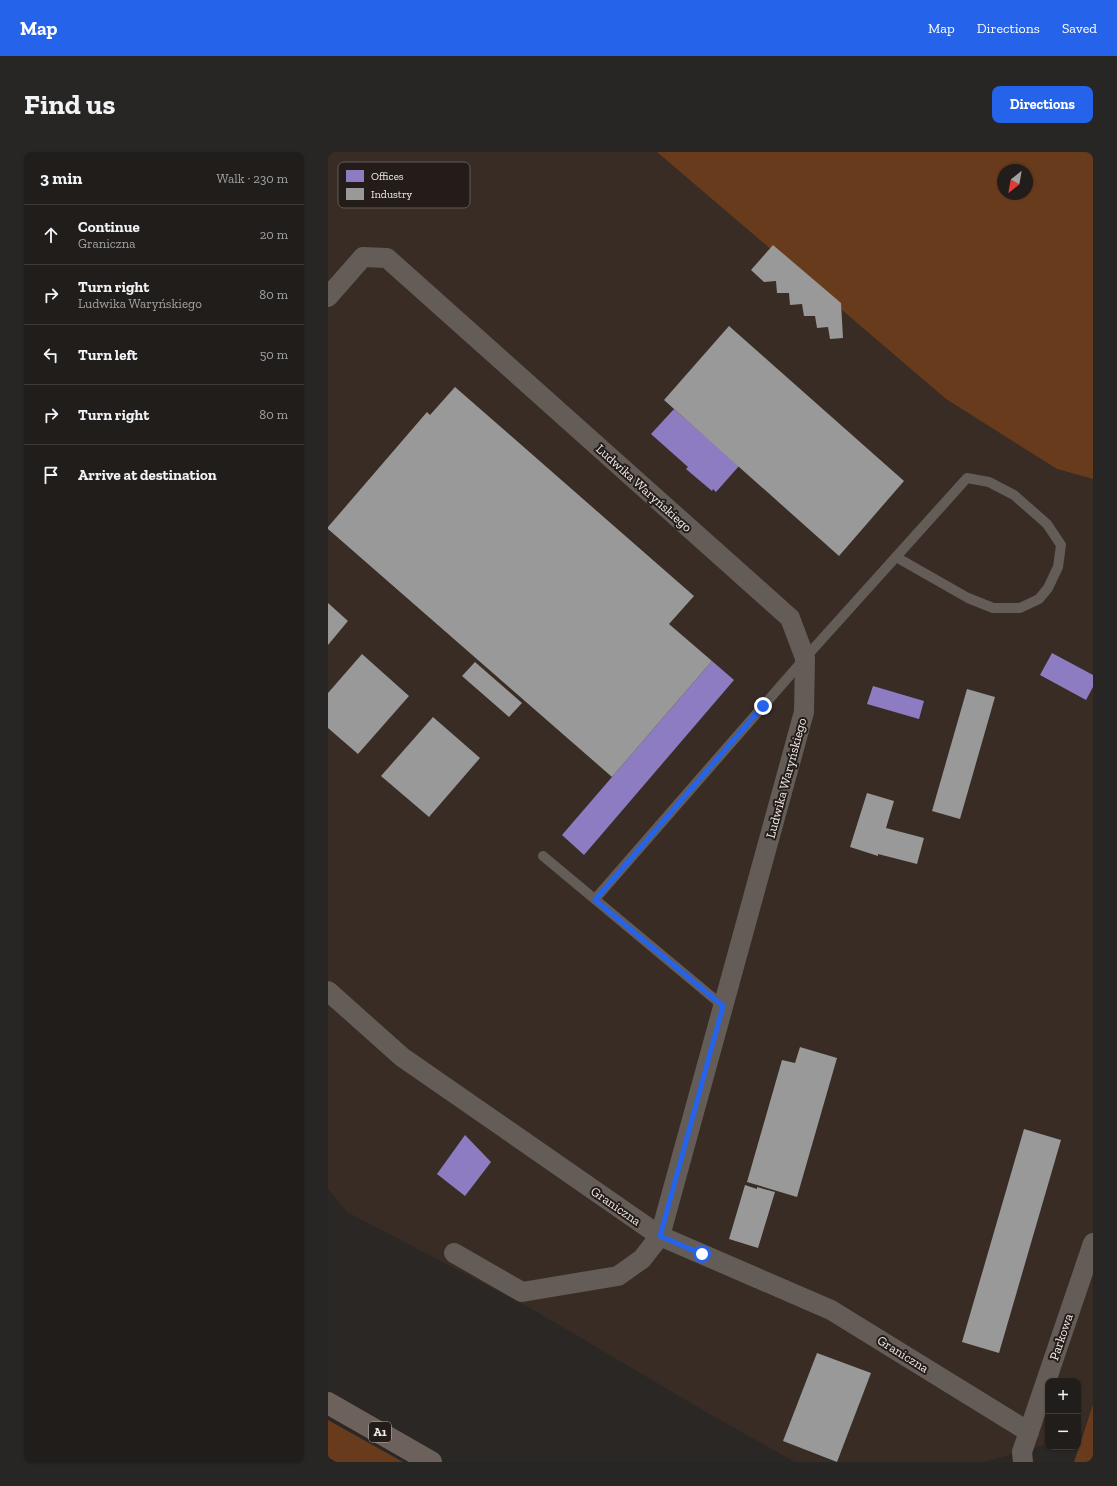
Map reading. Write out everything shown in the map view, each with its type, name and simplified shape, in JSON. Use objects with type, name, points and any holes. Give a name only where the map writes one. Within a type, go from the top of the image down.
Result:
[{"type":"highway","name":"A1","points":[[328,1403],[431,1462]]},
{"type":"street","name":"Ludwika Waryńskiego","points":[[328,296],[363,257],[387,258],[790,618],[805,658],[804,712],[660,1236],[642,1259],[618,1276],[522,1292],[454,1253]]},
{"type":"street","name":"Graniczna","points":[[328,991],[402,1057],[660,1236],[831,1310],[1029,1432]]},
{"type":"street","name":"Parkowa","points":[[1029,1432],[1093,1243]]},
{"type":"street","points":[[1023,1462],[1022,1452],[1029,1432]]},
{"type":"lane","points":[[595,900],[805,658],[966,478],[989,482],[1014,495],[1047,524],[1061,544],[1058,568],[1048,588],[1039,599],[1020,608],[993,608],[968,598],[896,557]]},
{"type":"lane","points":[[542,856],[723,1006]]},
{"type":"shaded area","points":[[328,152],[657,152],[946,399],[1057,469],[1093,479],[1093,1404],[1081,1434],[1081,1378],[1045,1378],[1045,1445],[984,1462],[795,1462],[713,1416],[530,1308],[347,1212],[328,1189]]},
{"type":"shaded area","points":[[657,152],[1093,152],[1093,479],[1057,469],[946,399]]},
{"type":"shaded area","points":[[1093,1404],[1093,1462],[1074,1462],[1078,1450],[1081,1450],[1081,1441]]},
{"type":"shaded area","points":[[328,1420],[403,1462],[336,1462],[328,1457]]},
{"type":"building: Offices","points":[[674,409],[739,466],[716,492],[713,489],[712,491],[686,469],[688,467],[651,434]]},
{"type":"building: Offices","points":[[1052,653],[1093,675],[1093,687],[1086,700],[1040,675]]},
{"type":"building: Offices","points":[[712,661],[734,680],[584,855],[562,835]]},
{"type":"building: Offices","points":[[873,686],[924,701],[919,719],[867,704]]},
{"type":"building: Offices","points":[[465,1135],[491,1162],[465,1196],[437,1174]]},
{"type":"building: Industry","points":[[773,245],[841,303],[843,338],[830,339],[828,327],[817,328],[815,316],[804,316],[802,304],[790,305],[789,293],[777,293],[776,281],[764,282],[751,270]]},
{"type":"building: Industry","points":[[729,326],[904,481],[839,556],[664,400]]},
{"type":"building: Industry","points":[[455,387],[694,596],[669,624],[712,661],[612,777],[328,529],[328,527],[427,412],[430,415]]},
{"type":"building: Industry","points":[[328,603],[348,621],[328,645]]},
{"type":"building: Industry","points":[[362,654],[409,696],[358,754],[328,728],[328,693]]},
{"type":"building: Industry","points":[[475,662],[522,703],[509,717],[462,676]]},
{"type":"building: Industry","points":[[967,689],[995,697],[960,819],[932,811]]},
{"type":"building: Industry","points":[[433,717],[480,758],[429,817],[381,776]]},
{"type":"building: Industry","points":[[867,793],[894,801],[886,828],[924,838],[917,864],[878,854],[878,856],[850,847]]},
{"type":"building: Industry","points":[[800,1047],[837,1058],[797,1197],[747,1182],[782,1060],[795,1063]]},
{"type":"building: Industry","points":[[1024,1129],[1061,1140],[999,1353],[962,1342]]},
{"type":"building: Industry","points":[[745,1185],[775,1192],[758,1248],[729,1239]]},
{"type":"building: Industry","points":[[817,1353],[871,1373],[837,1462],[783,1441]]},
{"type":"route","points":[[702,1254],[660,1236],[723,1006],[595,900],[763,706]]}]
